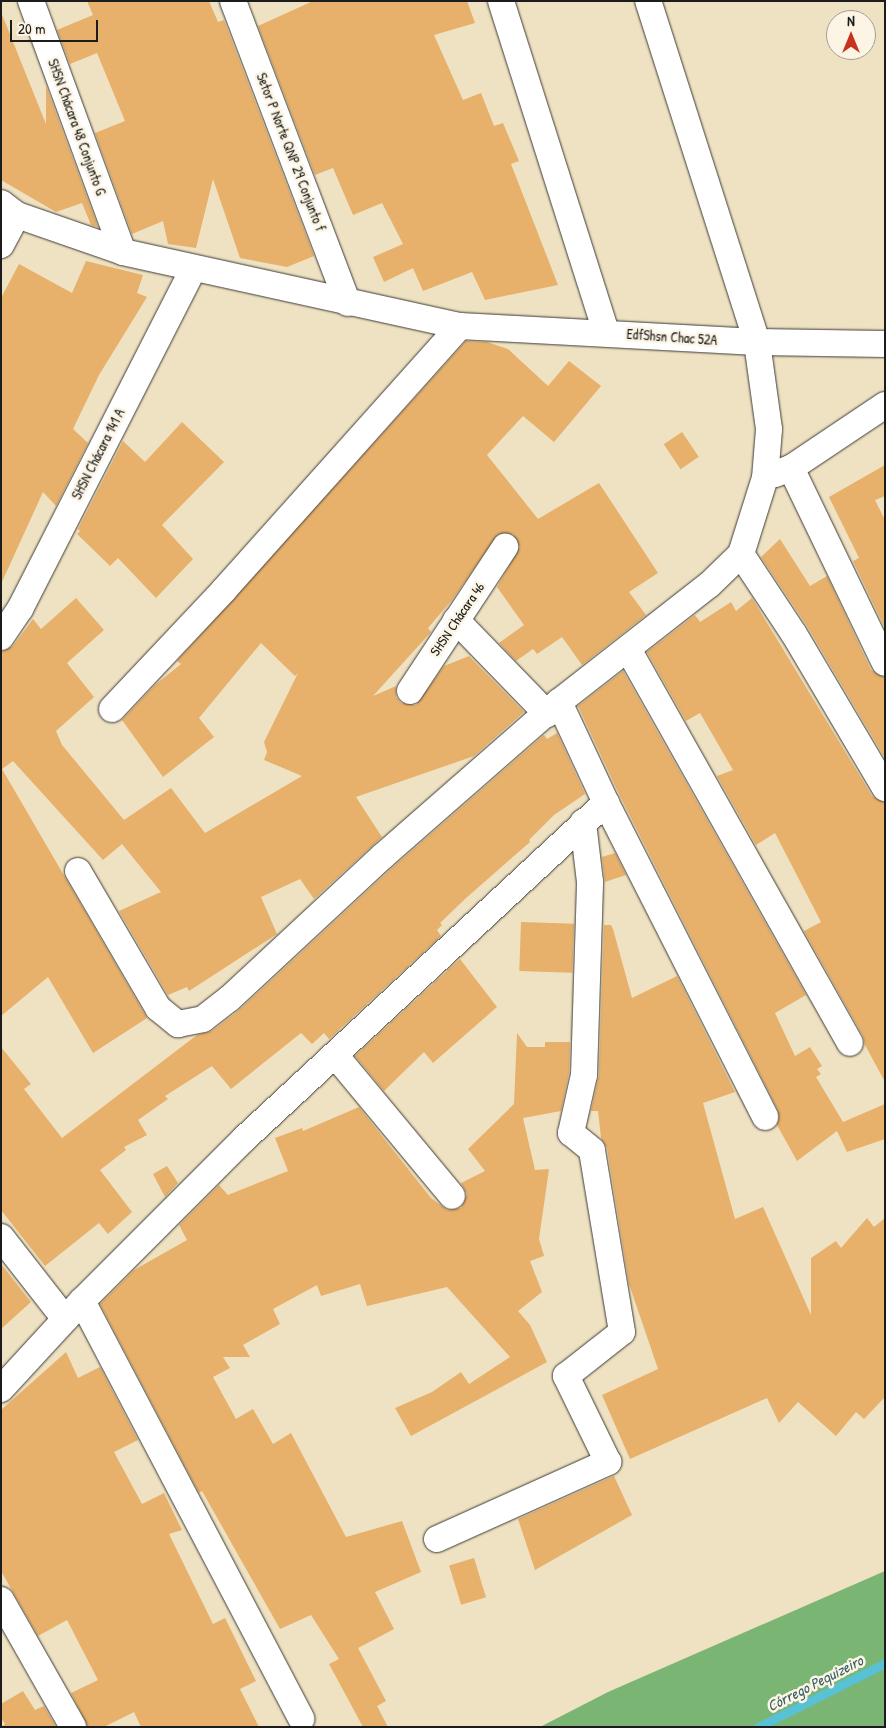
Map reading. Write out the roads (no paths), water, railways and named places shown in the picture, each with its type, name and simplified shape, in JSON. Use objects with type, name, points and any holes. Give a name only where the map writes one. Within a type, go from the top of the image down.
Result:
[{"type":"street","name":"SHSN Chácara 48 Conjunto G","points":[[31,1],[123,252]]},
{"type":"street","name":"Setor P Norte QNP 29 Conjunto f","points":[[234,1],[348,302]]},
{"type":"street","points":[[501,1],[606,332]]},
{"type":"street","points":[[78,871],[158,1008],[178,1024],[191,1024],[229,999],[383,856],[553,708],[709,585],[741,554],[766,478],[769,429],[756,342],[648,1]]},
{"type":"street","name":"EdfShsn Chac 52A","points":[[9,209],[123,252],[193,269],[460,326],[606,332],[756,342],[885,344]]},
{"type":"street","points":[[1,245],[9,209]]},
{"type":"street","name":"SHSN Chácara 141 A","points":[[1,637],[20,609],[193,269]]},
{"type":"street","points":[[112,708],[224,590],[460,326]]},
{"type":"street","points":[[766,478],[791,468],[885,405]]},
{"type":"street","points":[[791,468],[885,663]]},
{"type":"street","name":"SHSN Chácara 46","points":[[410,691],[505,547]]},
{"type":"street","points":[[741,554],[794,634],[885,788]]},
{"type":"street","points":[[456,620],[553,708],[606,803],[764,1117]]},
{"type":"street","points":[[628,649],[850,1043]]},
{"type":"street","points":[[1,1389],[74,1310],[244,1139],[583,822],[606,803]]},
{"type":"street","points":[[436,1539],[608,1462],[566,1376],[622,1332],[592,1150],[571,1133],[584,1075],[590,882],[583,822]]},
{"type":"street","points":[[335,1055],[452,1196]]},
{"type":"street","points":[[1,1236],[74,1310],[301,1719]]},
{"type":"street","points":[[1,1600],[73,1727]]},
{"type":"waterway","name":"Córrego Pequizeiro","points":[[758,1727],[885,1663]]}]
